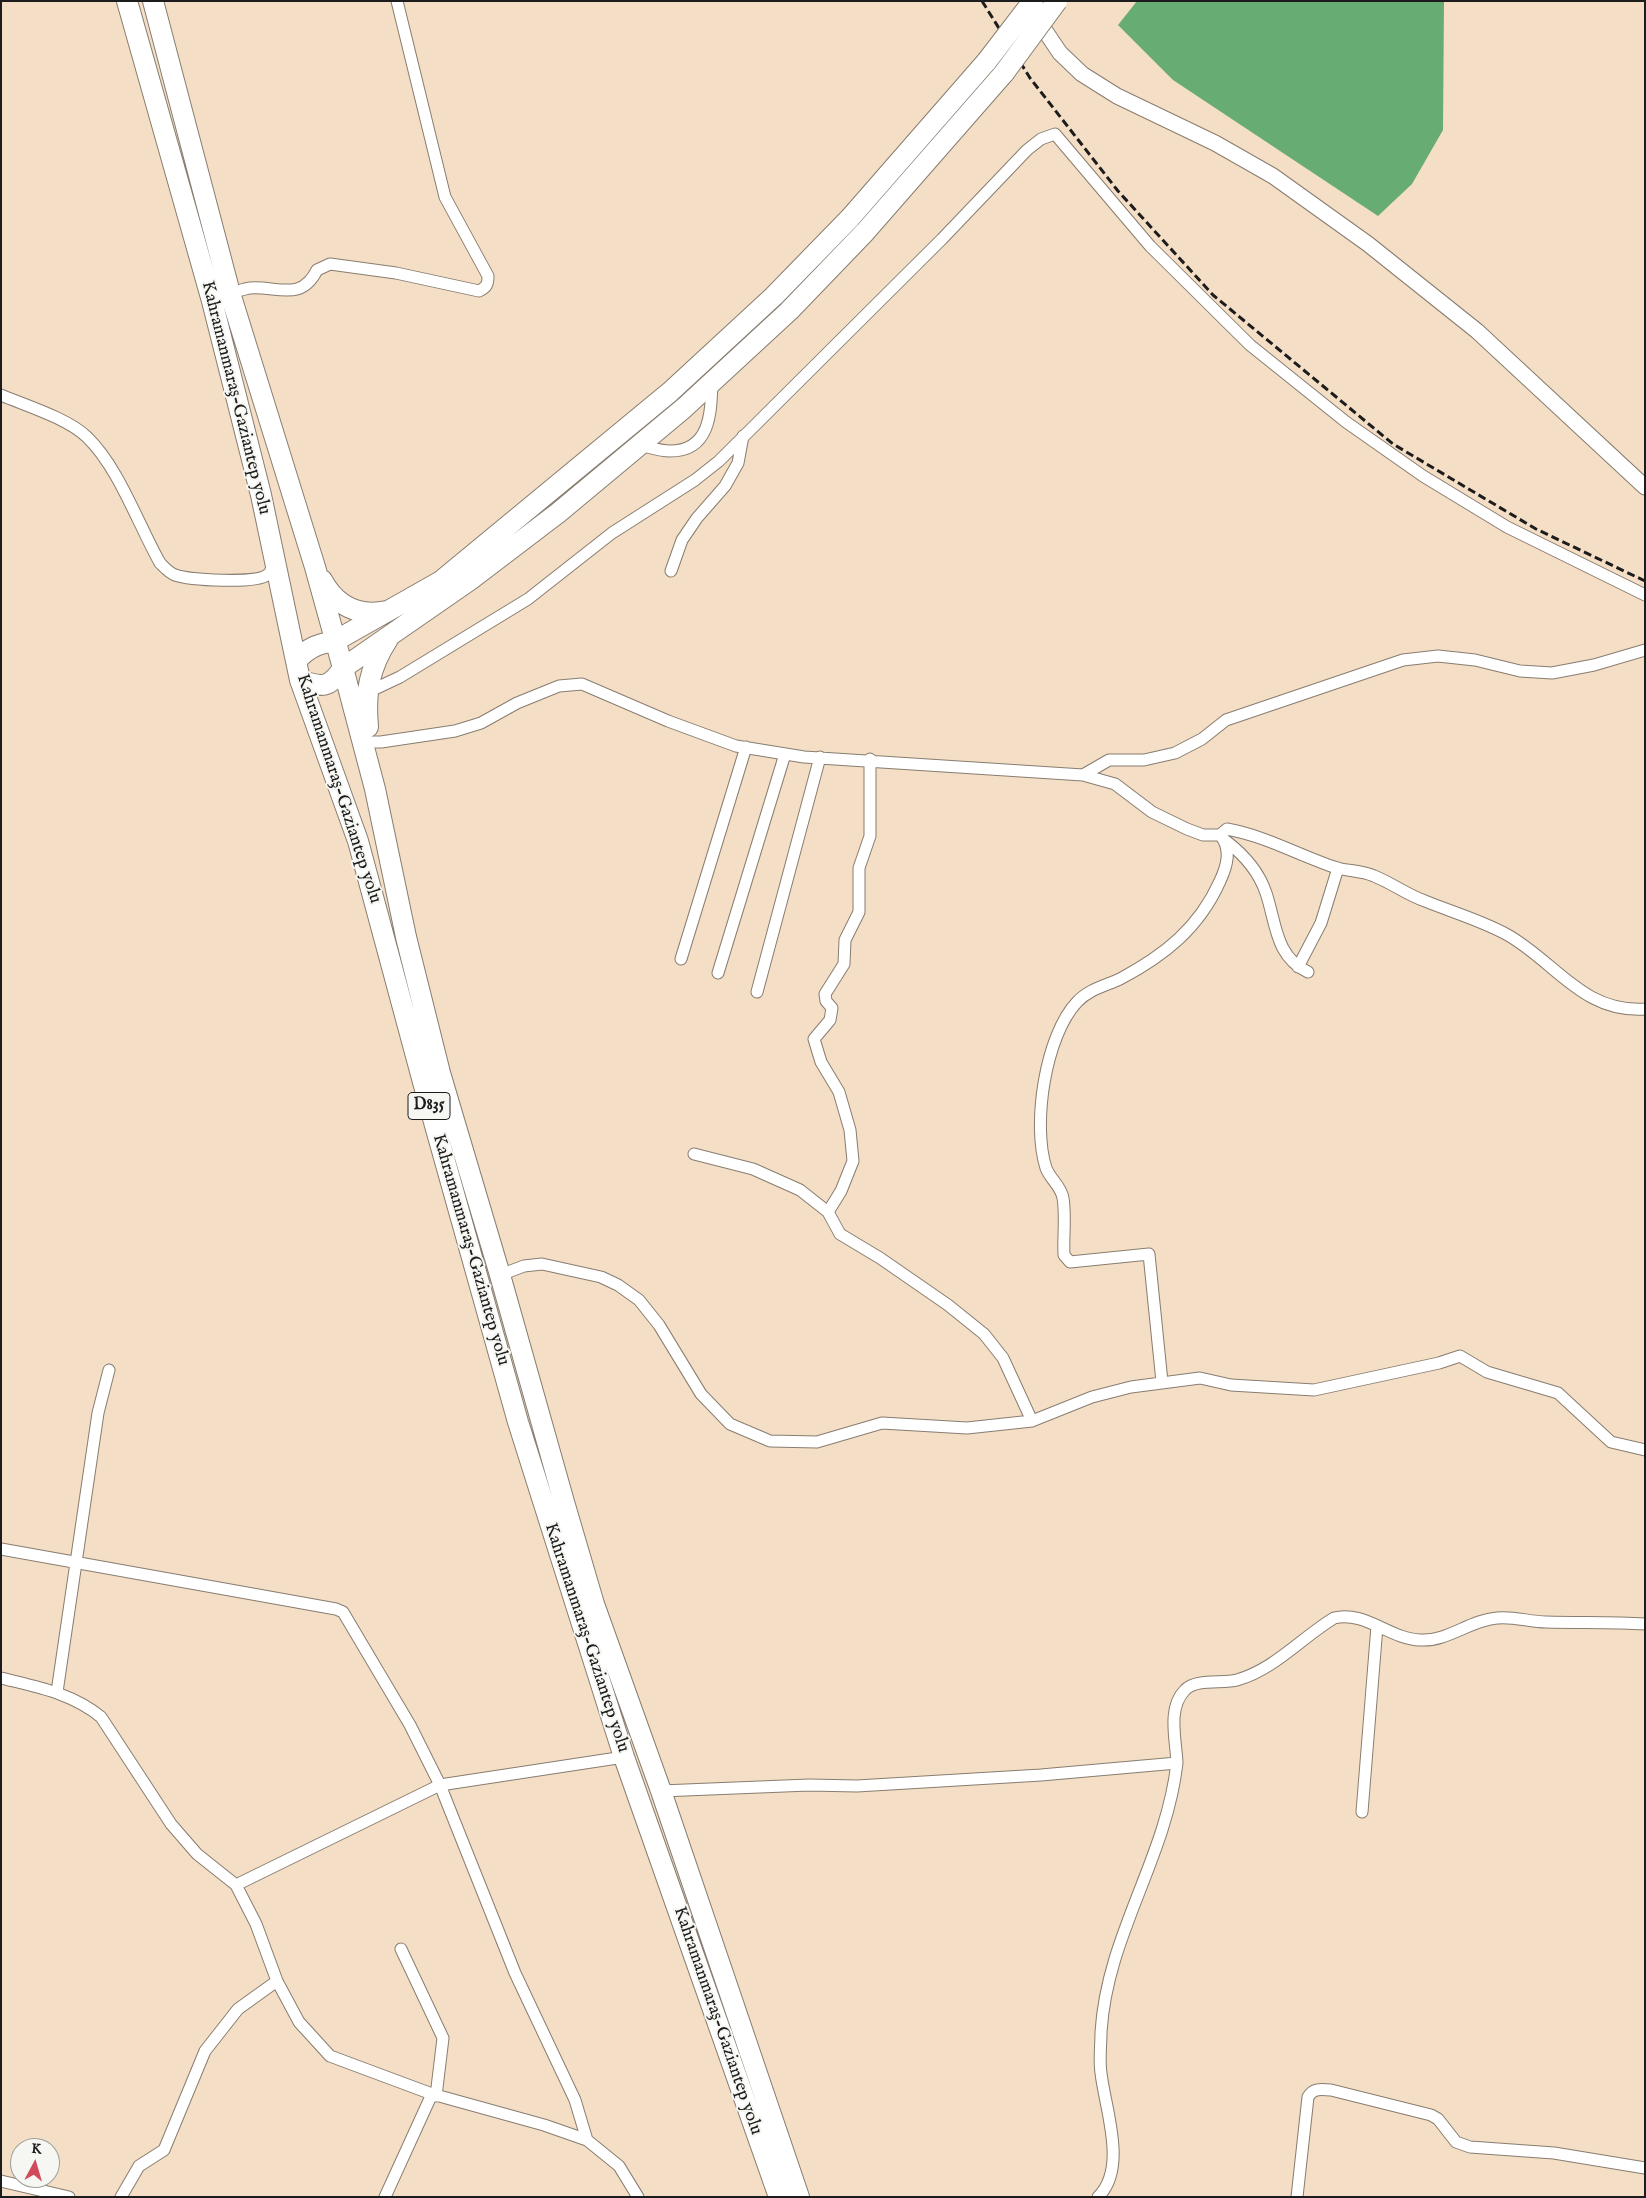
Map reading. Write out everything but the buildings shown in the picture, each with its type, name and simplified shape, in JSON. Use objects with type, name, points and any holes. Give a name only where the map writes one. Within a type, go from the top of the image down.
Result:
[{"type":"highway","name":"Kahramanmaraş-Gaziantep yolu","points":[[127,1],[212,301],[274,557],[300,680],[358,841],[518,1422],[624,1758],[779,2197]]},
{"type":"highway","name":"Kahramanmaraş-Gaziantep yolu","points":[[153,1],[230,293],[315,567],[343,668],[375,789],[406,937],[440,1073],[594,1604],[661,1791],[799,2197]]},
{"type":"highway","points":[[296,660],[306,650],[316,645],[336,642],[394,610],[440,581],[559,486],[670,392],[767,303],[850,218],[987,61],[1033,1]]},
{"type":"highway","points":[[300,680],[315,686],[328,685],[336,679],[343,668],[484,569],[558,513],[712,382],[789,311],[865,232],[1004,73],[1057,1]]},
{"type":"highway","points":[[315,567],[326,587],[338,600],[354,611],[373,614],[394,610]]},
{"type":"highway","points":[[375,789],[366,693],[377,655],[392,634]]},
{"type":"street","points":[[230,293],[249,288],[290,290],[300,288],[310,282],[316,270],[330,264],[396,274],[479,291],[488,284],[488,276],[445,198],[396,1]]},
{"type":"street","points":[[1027,1],[1060,53],[1082,74],[1117,96],[1215,142],[1273,176],[1368,244],[1477,331],[1645,487]]},
{"type":"street","points":[[366,693],[400,677],[528,599],[612,533],[695,480],[743,436],[942,239],[1027,150],[1041,139],[1055,134],[1150,246],[1223,319],[1250,345],[1346,422],[1423,476],[1507,527],[1614,582],[1645,595]]},
{"type":"street","points":[[639,445],[670,451],[695,444],[706,431],[711,408],[712,382]]},
{"type":"street","points":[[1,395],[65,423],[87,437],[112,470],[160,563],[172,575],[192,579],[256,579],[266,576],[271,571],[274,557]]},
{"type":"street","points":[[671,571],[682,540],[697,518],[725,486],[738,463],[743,436]]},
{"type":"street","points":[[256,579],[276,592],[284,604]]},
{"type":"street","points":[[1083,775],[1109,760],[1144,760],[1175,754],[1202,739],[1226,720],[1403,660],[1438,656],[1475,660],[1520,670],[1552,673],[1594,665],[1645,650]]},
{"type":"street","points":[[370,742],[455,731],[482,724],[517,703],[559,686],[582,684],[668,721],[736,746],[820,758],[1083,775],[1115,784],[1152,812],[1203,835],[1223,838],[1243,854],[1266,892],[1280,947],[1303,969],[1321,923],[1338,868]]},
{"type":"street","points":[[681,959],[746,747]]},
{"type":"street","points":[[718,972],[785,754]]},
{"type":"street","points":[[756,992],[820,758]]},
{"type":"street","points":[[828,1212],[841,1191],[853,1161],[850,1130],[840,1092],[820,1062],[814,1039],[830,1020],[832,1008],[826,1001],[826,994],[844,964],[845,940],[859,912],[859,868],[870,836],[870,760]]},
{"type":"street","points":[[1162,1382],[1149,1254],[1070,1262],[1064,1255],[1063,1198],[1060,1188],[1046,1169],[1041,1124],[1044,1082],[1056,1035],[1077,1002],[1094,989],[1123,977],[1164,952],[1181,938],[1210,904],[1228,864],[1223,838],[1227,829],[1247,833],[1338,868],[1373,875],[1423,901],[1471,917],[1506,934],[1535,952],[1584,995],[1632,1010],[1645,1009]]},
{"type":"street","points":[[694,1154],[753,1169],[800,1190],[828,1212],[840,1234],[933,1295],[984,1334],[1003,1358],[1032,1421]]},
{"type":"street","points":[[500,1275],[524,1266],[542,1264],[601,1277],[618,1286],[639,1300],[659,1324],[701,1394],[730,1424],[770,1441],[817,1442],[882,1424],[967,1428],[1032,1421],[1092,1398],[1131,1387],[1200,1378],[1231,1386],[1314,1390],[1439,1363],[1460,1356],[1487,1372],[1558,1393],[1611,1442],[1645,1450]]},
{"type":"street","points":[[57,1692],[98,1413],[109,1370]]},
{"type":"street","points":[[1,1549],[336,1609],[343,1612],[410,1725],[440,1785],[515,1973],[575,2100],[587,2140]]},
{"type":"street","points":[[1098,2197],[1109,2182],[1112,2153],[1112,2125],[1100,2072],[1106,1989],[1115,1954],[1164,1827],[1174,1795],[1178,1763],[1174,1709],[1186,1689],[1197,1684],[1236,1680],[1256,1673],[1288,1653],[1334,1618],[1343,1616],[1355,1617],[1403,1637],[1421,1640],[1438,1638],[1474,1623],[1497,1618],[1544,1622],[1645,1624]]},
{"type":"street","points":[[1362,1812],[1376,1626]]},
{"type":"street","points":[[1,1678],[57,1692],[86,1705],[101,1718],[171,1824],[197,1854],[236,1885],[256,1924],[277,1980],[299,2022],[330,2056],[372,2074],[434,2095],[544,2125],[587,2140],[619,2166],[638,2197]]},
{"type":"street","points":[[236,1885],[440,1785],[624,1758]]},
{"type":"street","points":[[661,1791],[809,1784],[867,1786],[1041,1775],[1178,1763]]},
{"type":"street","points":[[386,2197],[434,2095],[443,2038],[401,1949]]},
{"type":"street","points":[[121,2197],[139,2166],[164,2150],[205,2051],[238,2009],[277,1980]]},
{"type":"street","points":[[1297,2197],[1308,2097],[1311,2092],[1318,2089],[1331,2090],[1432,2115],[1456,2142],[1470,2147],[1554,2153],[1645,2168]]},
{"type":"street","points":[[1,2181],[69,2197]]},
{"type":"green space","points":[[1137,1],[1444,1],[1443,130],[1412,184],[1378,216],[1173,80],[1118,25]]},
{"type":"railway","points":[[982,1],[1030,78],[1118,191],[1213,295],[1393,444],[1536,529],[1645,581]]}]
